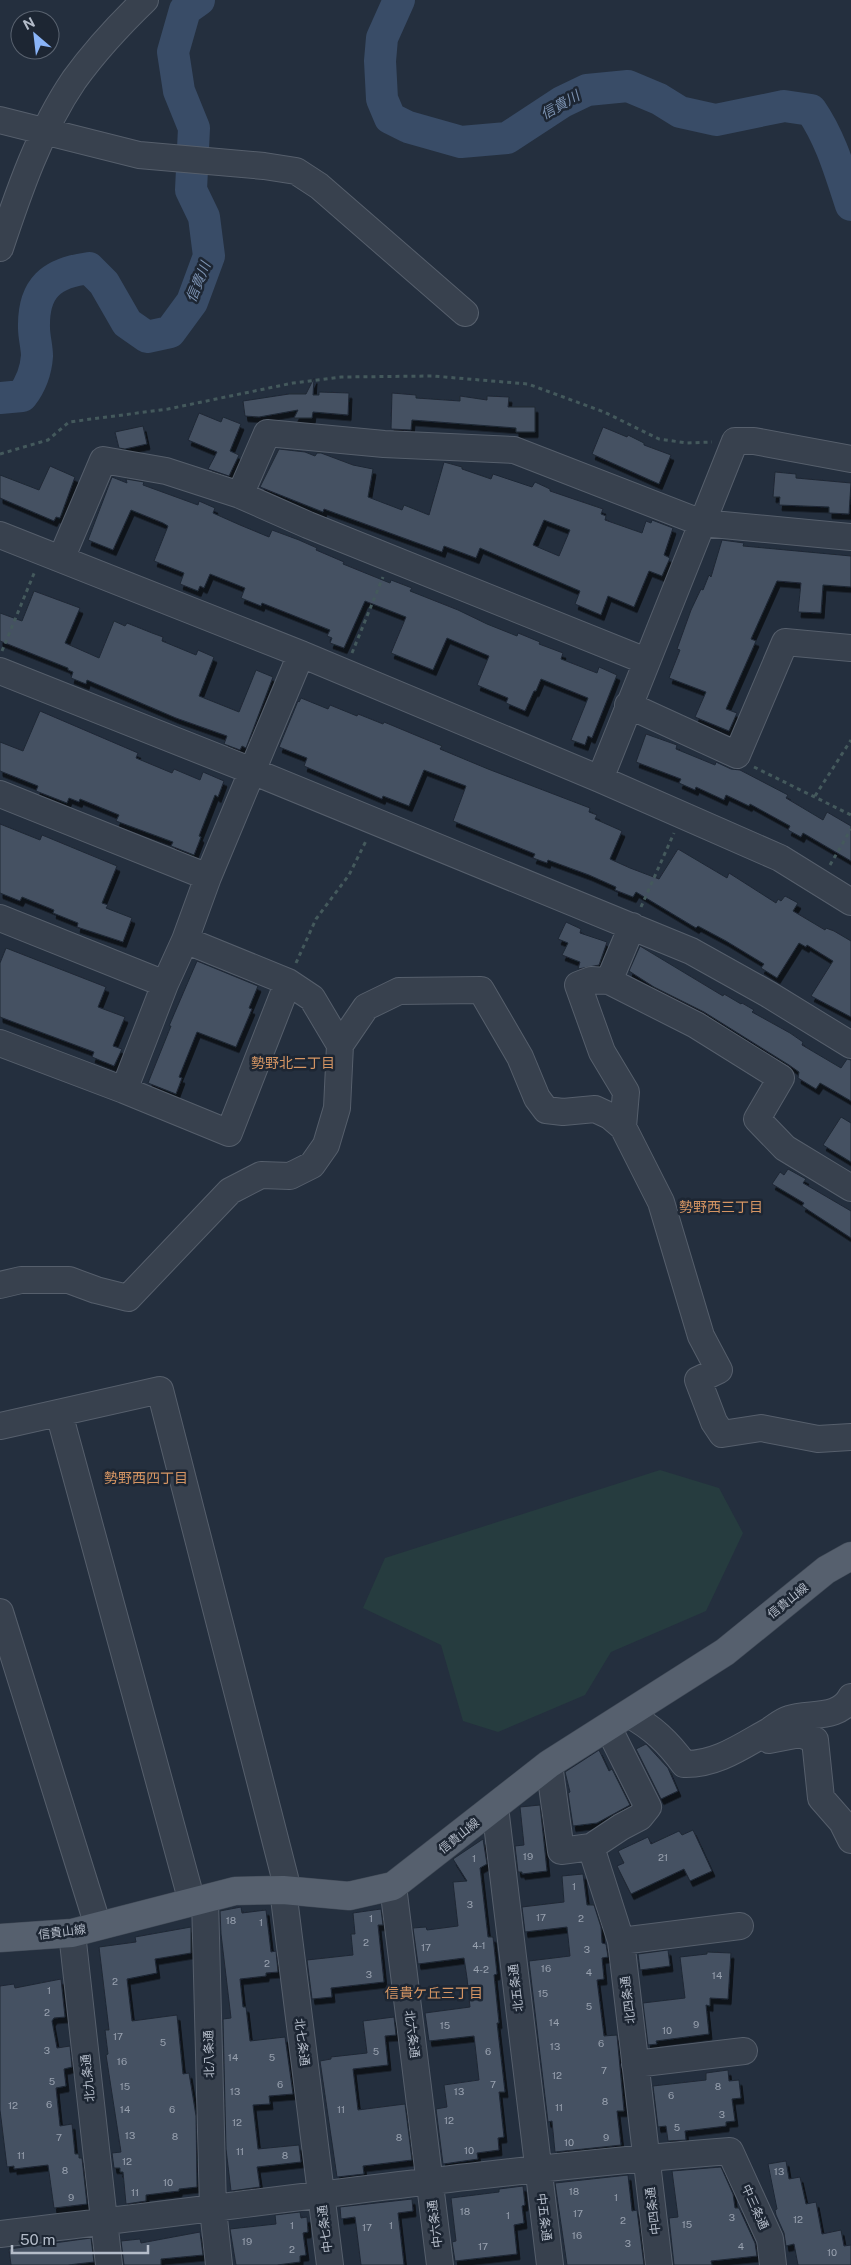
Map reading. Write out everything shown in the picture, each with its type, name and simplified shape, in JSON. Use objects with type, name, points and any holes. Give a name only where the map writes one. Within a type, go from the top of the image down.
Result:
[{"type":"main road","name":"信貴山線","points":[[0,1938],[72,1933],[235,1891],[282,1890],[349,1896],[393,1886],[549,1764],[725,1652],[826,1570],[851,1556]]},
{"type":"street","points":[[0,248],[20,189],[46,130],[74,81],[111,33],[145,0]]},
{"type":"street","points":[[0,120],[46,130],[139,155],[264,166],[296,171],[319,186],[465,313]]},
{"type":"street","points":[[240,495],[267,433],[384,444],[514,450],[702,523],[851,537]]},
{"type":"street","points":[[600,779],[735,441],[754,441],[851,459]]},
{"type":"street","points":[[49,562],[103,460],[166,471],[240,495],[390,559],[646,661]]},
{"type":"street","points":[[0,535],[49,562],[301,654],[600,779],[780,858],[851,902]]},
{"type":"street","points":[[628,705],[737,755],[785,642],[851,648]]},
{"type":"street","points":[[124,1090],[165,984],[185,940],[208,877],[301,654]]},
{"type":"street","points":[[0,671],[252,771],[632,926],[700,956],[768,994],[851,1045]]},
{"type":"street","points":[[0,794],[208,877]]},
{"type":"street","points":[[0,918],[165,984]]},
{"type":"street","points":[[609,981],[632,926]]},
{"type":"street","points":[[185,940],[288,982],[312,998],[340,1045]]},
{"type":"street","points":[[622,1127],[626,1092],[602,1052],[578,985],[591,980],[609,981],[696,1025],[781,1078],[757,1120],[785,1148],[851,1188]]},
{"type":"street","points":[[0,1043],[124,1090],[229,1133],[288,982]]},
{"type":"street","points":[[0,1285],[21,1280],[69,1280],[96,1290],[128,1298],[230,1191],[261,1175],[290,1176],[312,1165],[326,1145],[337,1108],[340,1045],[366,1008],[398,991],[481,990],[520,1057],[537,1098],[546,1110],[563,1112],[595,1109],[610,1116],[622,1127],[661,1202],[701,1336],[719,1370],[698,1380],[714,1422],[722,1434],[761,1428],[818,1439],[851,1437]]},
{"type":"street","name":"北七条通","points":[[59,1413],[160,1390],[285,1878],[282,1890],[321,2194]]},
{"type":"street","points":[[0,1426],[59,1413]]},
{"type":"street","name":"北八条通","points":[[59,1413],[199,1901],[213,2209],[220,2265]]},
{"type":"street","points":[[0,1617],[98,1926]]},
{"type":"street","points":[[549,1764],[561,1851],[591,1847],[640,1817],[648,1807],[618,1721],[648,1725],[669,1744],[684,1764],[698,1764],[724,1757],[788,1719],[828,1714],[847,1704],[851,1697]]},
{"type":"street","points":[[746,1744],[800,1734],[814,1740],[821,1798],[842,1822],[851,1840]]},
{"type":"street","name":"北五条通","points":[[495,1807],[538,2169]]},
{"type":"street","name":"北四条通","points":[[591,1847],[621,1941],[646,2158]]},
{"type":"street","name":"北六条通","points":[[393,1886],[430,2183]]},
{"type":"street","points":[[621,1941],[740,1926]]},
{"type":"street","name":"北九条通","points":[[72,1933],[109,2265]]},
{"type":"street","points":[[635,2064],[744,2051]]},
{"type":"street","name":"中三条通","points":[[646,2158],[730,2151],[770,2239],[773,2265]]},
{"type":"street","points":[[0,2234],[213,2209],[321,2194],[646,2158]]},
{"type":"street","name":"中四条通","points":[[646,2158],[659,2265]]},
{"type":"street","name":"中五条通","points":[[538,2169],[550,2265]]},
{"type":"street","name":"中六条通","points":[[430,2183],[440,2265]]},
{"type":"street","name":"中七条通","points":[[321,2194],[330,2265]]},
{"type":"path","points":[[0,454],[48,440],[69,422],[168,409],[293,383],[341,377],[424,376],[528,384],[604,412],[660,439],[687,444],[735,441]]},
{"type":"path","points":[[352,654],[390,559]]},
{"type":"path","points":[[0,656],[49,562]]},
{"type":"path","points":[[815,796],[851,740]]},
{"type":"path","points":[[737,755],[748,764],[851,815]]},
{"type":"path","points":[[288,982],[316,919],[349,874],[375,821]]},
{"type":"path","points":[[632,926],[677,828]]},
{"type":"path","points":[[826,872],[851,829]]},
{"type":"green space","points":[[660,1470],[719,1488],[743,1533],[706,1611],[611,1652],[585,1695],[498,1732],[463,1721],[441,1645],[363,1608],[385,1558]]},
{"type":"building","points":[[314,378],[313,395],[319,395],[319,392],[349,393],[348,415],[313,412],[312,418],[294,418],[298,410],[259,417],[245,416],[243,401],[289,394],[306,394]]},
{"type":"building","points":[[392,393],[416,395],[416,398],[460,401],[460,396],[487,400],[487,396],[509,397],[508,407],[535,407],[535,432],[516,432],[516,428],[412,420],[411,430],[391,429]]},
{"type":"building","points":[[199,413],[221,422],[223,417],[241,424],[230,451],[239,455],[229,476],[208,469],[217,452],[188,440]]},
{"type":"building","points":[[143,426],[147,444],[125,449],[119,448],[115,432]]},
{"type":"building","points":[[603,427],[627,437],[628,435],[644,443],[644,445],[671,455],[659,484],[592,454]]},
{"type":"building","points":[[279,449],[305,452],[315,456],[317,453],[321,453],[353,465],[373,469],[368,497],[402,510],[404,505],[429,515],[444,462],[491,479],[493,474],[532,487],[535,482],[550,489],[550,491],[603,509],[601,514],[606,516],[605,520],[642,533],[646,521],[651,523],[652,520],[673,528],[664,555],[670,558],[662,576],[649,571],[634,607],[608,596],[601,615],[575,604],[580,591],[480,548],[476,558],[444,546],[442,552],[324,509],[323,512],[260,487]],"holes":[[[544,520],[570,530],[559,556],[533,545]]]},
{"type":"building","points":[[50,466],[75,477],[60,518],[56,517],[54,521],[0,498],[0,475],[39,490]]},
{"type":"building","points":[[775,472],[796,474],[796,478],[851,483],[849,514],[829,513],[829,507],[779,505],[780,497],[773,497]]},
{"type":"building","points":[[112,477],[127,483],[126,479],[144,482],[143,485],[198,505],[199,501],[215,508],[213,513],[269,537],[272,530],[299,540],[317,548],[316,550],[344,562],[343,564],[390,583],[391,580],[412,588],[410,591],[487,624],[517,636],[518,633],[540,642],[539,644],[563,653],[561,659],[597,673],[599,667],[617,675],[592,738],[588,736],[585,745],[571,740],[588,698],[541,679],[525,711],[506,703],[508,698],[477,685],[489,656],[447,638],[433,670],[391,653],[406,617],[365,601],[344,648],[330,643],[332,638],[327,636],[330,630],[262,603],[261,606],[241,598],[245,588],[210,574],[204,588],[200,586],[198,591],[180,584],[184,573],[154,561],[168,526],[163,523],[131,510],[113,550],[88,540]]},
{"type":"building","points":[[722,540],[744,543],[743,546],[851,556],[851,587],[823,585],[821,613],[798,612],[801,583],[777,581],[751,639],[756,641],[726,709],[737,713],[729,731],[695,717],[706,692],[669,678],[680,650],[677,649],[691,610],[701,589],[703,590],[709,575],[711,577]]},
{"type":"building","points":[[34,591],[80,608],[65,643],[99,658],[114,621],[125,626],[127,623],[163,637],[162,641],[196,655],[198,650],[214,657],[199,696],[239,712],[256,670],[273,677],[246,748],[242,746],[240,750],[224,744],[227,736],[176,718],[87,680],[86,684],[71,678],[73,672],[68,670],[68,668],[0,641],[0,613],[22,621]]},
{"type":"building","points":[[301,698],[328,709],[330,705],[357,716],[358,714],[383,724],[384,722],[442,746],[440,749],[590,808],[589,812],[597,815],[595,819],[622,831],[610,859],[630,868],[659,879],[678,849],[727,878],[729,873],[776,903],[778,899],[781,901],[785,896],[798,903],[793,911],[825,930],[826,928],[834,931],[851,941],[851,1017],[811,996],[833,961],[807,945],[806,947],[799,943],[777,978],[761,968],[764,964],[698,926],[696,928],[636,892],[633,897],[615,890],[616,887],[589,875],[548,860],[547,863],[533,858],[535,854],[453,821],[466,786],[424,770],[409,806],[383,796],[382,799],[304,766],[307,758],[279,747],[298,701]]},
{"type":"building","points":[[40,711],[138,753],[136,758],[172,773],[174,769],[200,780],[203,772],[224,781],[218,797],[215,795],[199,836],[201,837],[194,855],[171,846],[173,842],[116,821],[119,815],[80,799],[79,802],[69,798],[67,803],[36,791],[38,786],[0,771],[0,742],[23,751]]},
{"type":"building","points":[[646,734],[677,745],[676,749],[715,765],[716,762],[731,769],[740,770],[788,795],[786,798],[823,820],[827,812],[851,826],[851,861],[803,833],[801,837],[788,830],[790,826],[750,804],[749,806],[726,795],[724,800],[696,787],[695,790],[679,783],[681,779],[636,762]]},
{"type":"building","points":[[0,824],[40,840],[42,835],[117,866],[102,903],[108,905],[106,908],[132,918],[123,942],[77,927],[78,923],[53,913],[54,910],[22,897],[20,901],[0,893]]},
{"type":"building","points":[[566,922],[581,929],[580,933],[607,942],[599,965],[578,969],[580,962],[562,955],[568,943],[558,939]]},
{"type":"building","points":[[640,946],[723,996],[724,994],[754,1010],[752,1012],[790,1033],[803,1042],[802,1045],[841,1068],[847,1059],[851,1060],[851,1101],[820,1083],[816,1089],[798,1078],[799,1072],[789,1065],[704,1012],[654,987],[629,971]]},
{"type":"building","points":[[6,948],[106,987],[98,1007],[125,1017],[113,1046],[122,1049],[114,1066],[92,1057],[94,1052],[0,1017],[0,963]]},
{"type":"building","points":[[197,961],[258,986],[249,1008],[252,1009],[236,1047],[197,1032],[179,1077],[182,1078],[176,1094],[148,1083],[171,1026],[169,1026]]},
{"type":"building","points":[[841,1117],[851,1123],[851,1162],[823,1145]]},
{"type":"building","points":[[788,1169],[806,1179],[803,1183],[851,1211],[851,1238],[802,1206],[804,1203],[772,1184],[780,1172],[784,1175]]},
{"type":"building","points":[[646,1744],[668,1768],[678,1791],[661,1799],[636,1749]]},
{"type":"building","points":[[599,1750],[609,1771],[612,1769],[630,1805],[597,1823],[573,1826],[568,1793],[570,1792],[565,1772]]},
{"type":"building","points":[[540,1805],[547,1871],[522,1874],[522,1872],[518,1872],[515,1846],[524,1845],[520,1807]]},
{"type":"building","points":[[693,1830],[712,1871],[690,1881],[684,1869],[631,1894],[617,1866],[624,1863],[618,1851],[648,1837],[651,1844],[679,1831],[682,1835]]},
{"type":"building","points":[[483,1839],[487,1864],[480,1868],[488,1937],[493,1937],[497,1974],[494,1975],[499,2023],[497,2023],[505,2092],[499,2092],[504,2137],[498,2138],[499,2150],[477,2153],[478,2159],[443,2164],[436,2109],[447,2107],[444,2085],[479,2080],[474,2036],[429,2041],[425,2013],[470,2007],[467,1978],[464,1958],[418,1964],[413,1928],[426,1927],[427,1930],[458,1926],[453,1882],[467,1881],[453,1859]]},
{"type":"building","points":[[583,1874],[587,1905],[594,1905],[601,1927],[602,1943],[606,1944],[608,1957],[602,1958],[604,1979],[597,1980],[604,2036],[617,2035],[624,2111],[617,2111],[621,2145],[555,2152],[552,2121],[548,2122],[529,1961],[570,1956],[567,1927],[525,1932],[522,1907],[564,1902],[562,1876]]},
{"type":"building","points":[[241,1907],[242,1913],[266,1910],[271,1952],[276,1951],[278,1972],[266,1973],[266,1976],[240,1979],[250,2041],[285,2037],[293,2094],[269,2096],[270,2104],[253,2105],[258,2149],[299,2145],[301,2162],[257,2167],[260,2187],[231,2191],[226,2149],[223,2019],[231,2018],[220,1911]]},
{"type":"building","points":[[381,1909],[383,1925],[378,1925],[384,1982],[331,1988],[332,1997],[312,1999],[307,1960],[353,1955],[351,1934],[355,1934],[353,1913]]},
{"type":"building","points":[[191,1927],[191,1953],[155,1959],[157,1973],[127,1979],[132,2021],[177,2015],[183,2074],[189,2073],[196,2116],[197,2187],[146,2195],[146,2201],[126,2204],[123,2172],[120,2172],[120,2168],[114,2168],[112,2153],[121,2152],[106,2055],[108,2054],[105,2030],[109,2030],[99,1947],[136,1942],[135,1937]]},
{"type":"building","points":[[668,1950],[670,1966],[640,1970],[638,1954]]},
{"type":"building","points":[[707,1952],[731,1953],[728,1999],[710,1998],[710,2006],[706,2005],[709,2034],[656,2041],[657,2044],[648,2045],[643,2003],[685,1998],[680,1957],[707,1954]]},
{"type":"building","points":[[61,1979],[65,2017],[54,2018],[52,2021],[57,2048],[70,2046],[72,2067],[64,2069],[66,2086],[56,2088],[60,2126],[72,2124],[75,2154],[79,2154],[79,2158],[82,2158],[87,2204],[54,2208],[48,2165],[14,2169],[14,2166],[7,2167],[0,2110],[0,1986],[14,1984],[15,1988]]},
{"type":"building","points":[[394,2017],[396,2035],[385,2036],[388,2065],[353,2069],[358,2110],[405,2104],[412,2160],[363,2166],[364,2174],[337,2177],[320,2061],[331,2059],[331,2057],[367,2053],[363,2021]]},
{"type":"building","points":[[728,2070],[729,2081],[739,2080],[741,2098],[732,2099],[735,2121],[726,2122],[726,2126],[685,2131],[686,2140],[668,2141],[666,2126],[658,2127],[653,2086],[706,2080],[706,2073]]},
{"type":"building","points":[[786,2161],[789,2179],[800,2177],[806,2204],[816,2202],[822,2234],[841,2230],[844,2246],[851,2245],[851,2265],[798,2265],[794,2244],[786,2246],[784,2233],[776,2215],[775,2210],[777,2209],[768,2164]]},
{"type":"building","points":[[721,2167],[733,2194],[735,2208],[739,2208],[755,2243],[757,2256],[711,2261],[712,2265],[674,2265],[669,2218],[678,2217],[672,2171]]},
{"type":"building","points":[[628,2175],[632,2211],[637,2210],[644,2265],[567,2265],[555,2183]]},
{"type":"building","points":[[523,2186],[525,2205],[522,2206],[524,2223],[514,2225],[517,2254],[455,2261],[452,2242],[456,2241],[451,2198],[499,2192],[499,2189]]},
{"type":"building","points":[[412,2199],[413,2211],[398,2213],[404,2265],[361,2265],[355,2217],[341,2219],[340,2207]]},
{"type":"building","points":[[300,2212],[301,2218],[307,2217],[308,2232],[303,2233],[306,2255],[300,2256],[300,2262],[277,2265],[236,2265],[230,2229],[276,2224],[275,2215]]},
{"type":"building","points":[[200,2232],[203,2255],[161,2259],[161,2265],[124,2265],[121,2241],[140,2239],[141,2243]]},
{"type":"building","points":[[91,2238],[94,2262],[68,2265],[11,2265],[9,2249]]},
{"type":"waterway","name":"信貴川","points":[[0,398],[22,396],[30,382],[36,366],[37,356],[34,328],[37,302],[47,285],[64,274],[89,268],[104,283],[127,323],[147,337],[170,332],[192,302],[209,256],[204,217],[191,190],[194,128],[179,91],[173,52],[185,10],[199,0]]},
{"type":"waterway","name":"信貴川","points":[[399,0],[382,38],[380,61],[382,99],[390,118],[408,127],[461,142],[507,138],[562,102],[587,90],[628,86],[659,99],[680,112],[716,120],[784,106],[811,110],[830,144],[851,205]]},
{"type":"district","name":"勢野北二丁目","points":[[293,1063]]},
{"type":"district","name":"勢野西三丁目","points":[[721,1207]]},
{"type":"district","name":"勢野西四丁目","points":[[146,1478]]},
{"type":"district","name":"信貴ケ丘三丁目","points":[[434,1993]]}]
